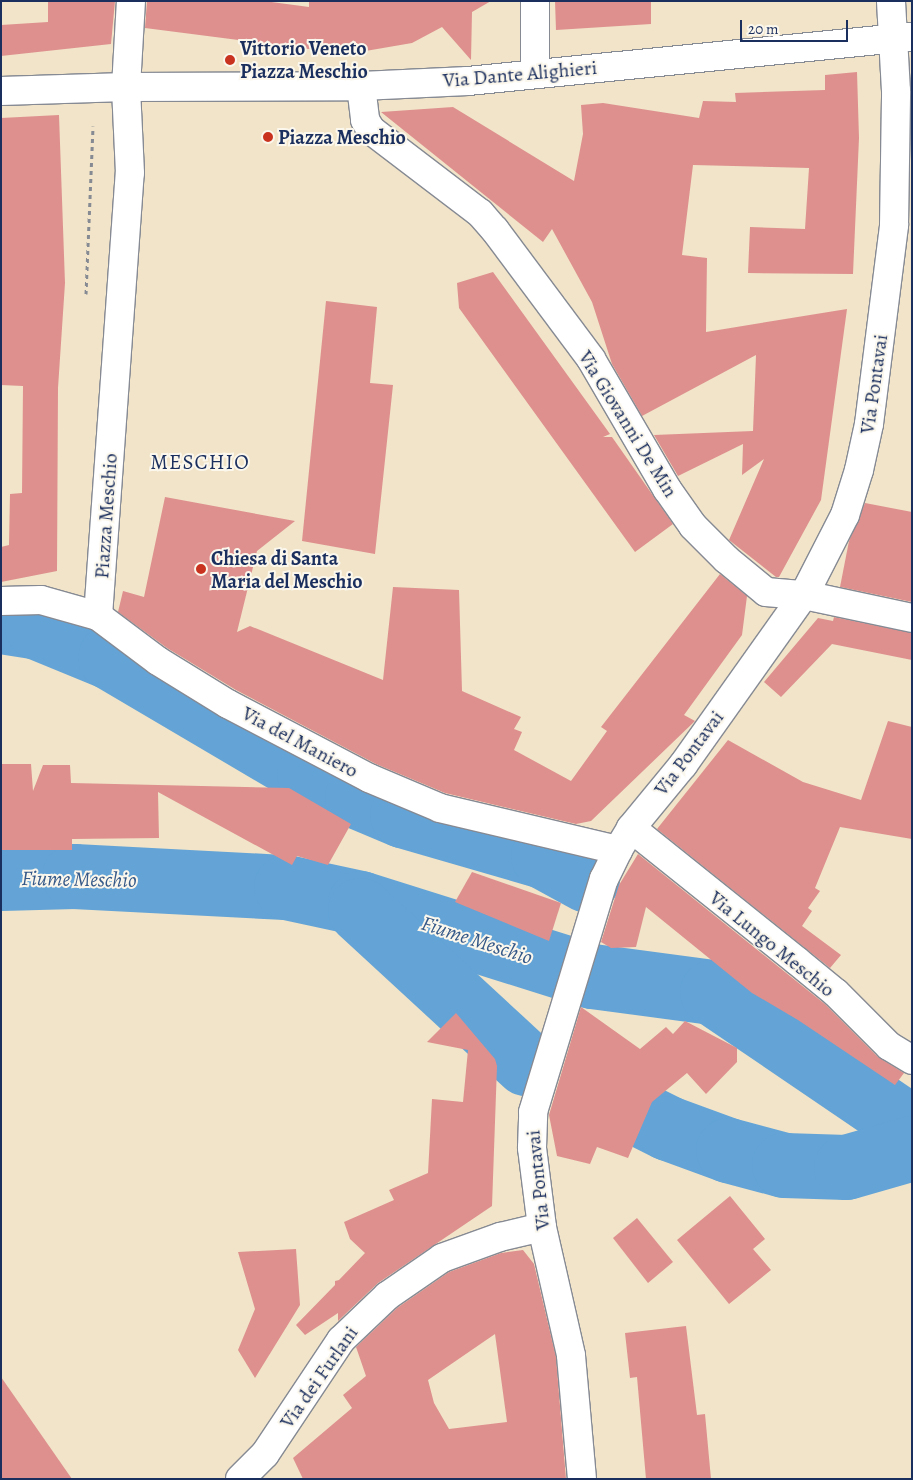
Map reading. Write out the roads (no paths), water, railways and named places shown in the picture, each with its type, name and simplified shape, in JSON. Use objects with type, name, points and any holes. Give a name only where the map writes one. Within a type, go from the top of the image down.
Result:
[{"type":"street","name":"Piazza Meschio","points":[[98,616],[130,173],[126,86],[131,1]]},
{"type":"street","points":[[535,1],[535,74]]},
{"type":"street","name":"Via Pontavai","points":[[582,1479],[570,1355],[542,1227],[532,1148],[533,1112],[604,879],[624,839],[683,765],[804,595],[845,515],[869,424],[894,225],[896,91],[901,37],[891,1]]},
{"type":"street","name":"Via Dante Alighieri","points":[[1,91],[126,86],[361,86],[535,74],[901,37]]},
{"type":"street","name":"Via Giovanni De Min","points":[[361,86],[365,120],[371,130],[480,213],[590,359],[641,449],[693,526],[726,559],[766,592],[804,595],[912,618]]},
{"type":"street","name":"Via del Maniero","points":[[1,602],[41,600],[98,616],[158,661],[228,704],[369,778],[440,808],[624,839]]},
{"type":"street","name":"Via Lungo Meschio","points":[[624,839],[797,960],[836,993],[889,1046],[912,1060]]},
{"type":"street","name":"Via dei Furlani","points":[[240,1479],[265,1454],[341,1340],[387,1296],[442,1258],[500,1237],[542,1227]]},
{"type":"waterway","points":[[1,621],[37,627],[110,657],[309,774],[357,796],[402,815],[543,856],[587,880]]},
{"type":"waterway","name":"Fiume Meschio","points":[[1,878],[74,876],[286,887],[360,903],[592,976],[712,992],[912,1128]]},
{"type":"waterway","points":[[360,910],[526,1063]]},
{"type":"waterway","points":[[614,1101],[668,1128],[728,1150],[784,1165],[846,1167],[912,1148]]},
{"type":"place","name":"Vittorio Veneto Piazza Meschio","points":[[230,60]]},
{"type":"place","name":"Piazza Meschio","points":[[268,137]]},
{"type":"place","name":"Chiesa di Santa Maria del Meschio","points":[[201,569]]},
{"type":"district","name":"MESCHIO","points":[[200,462]]}]
